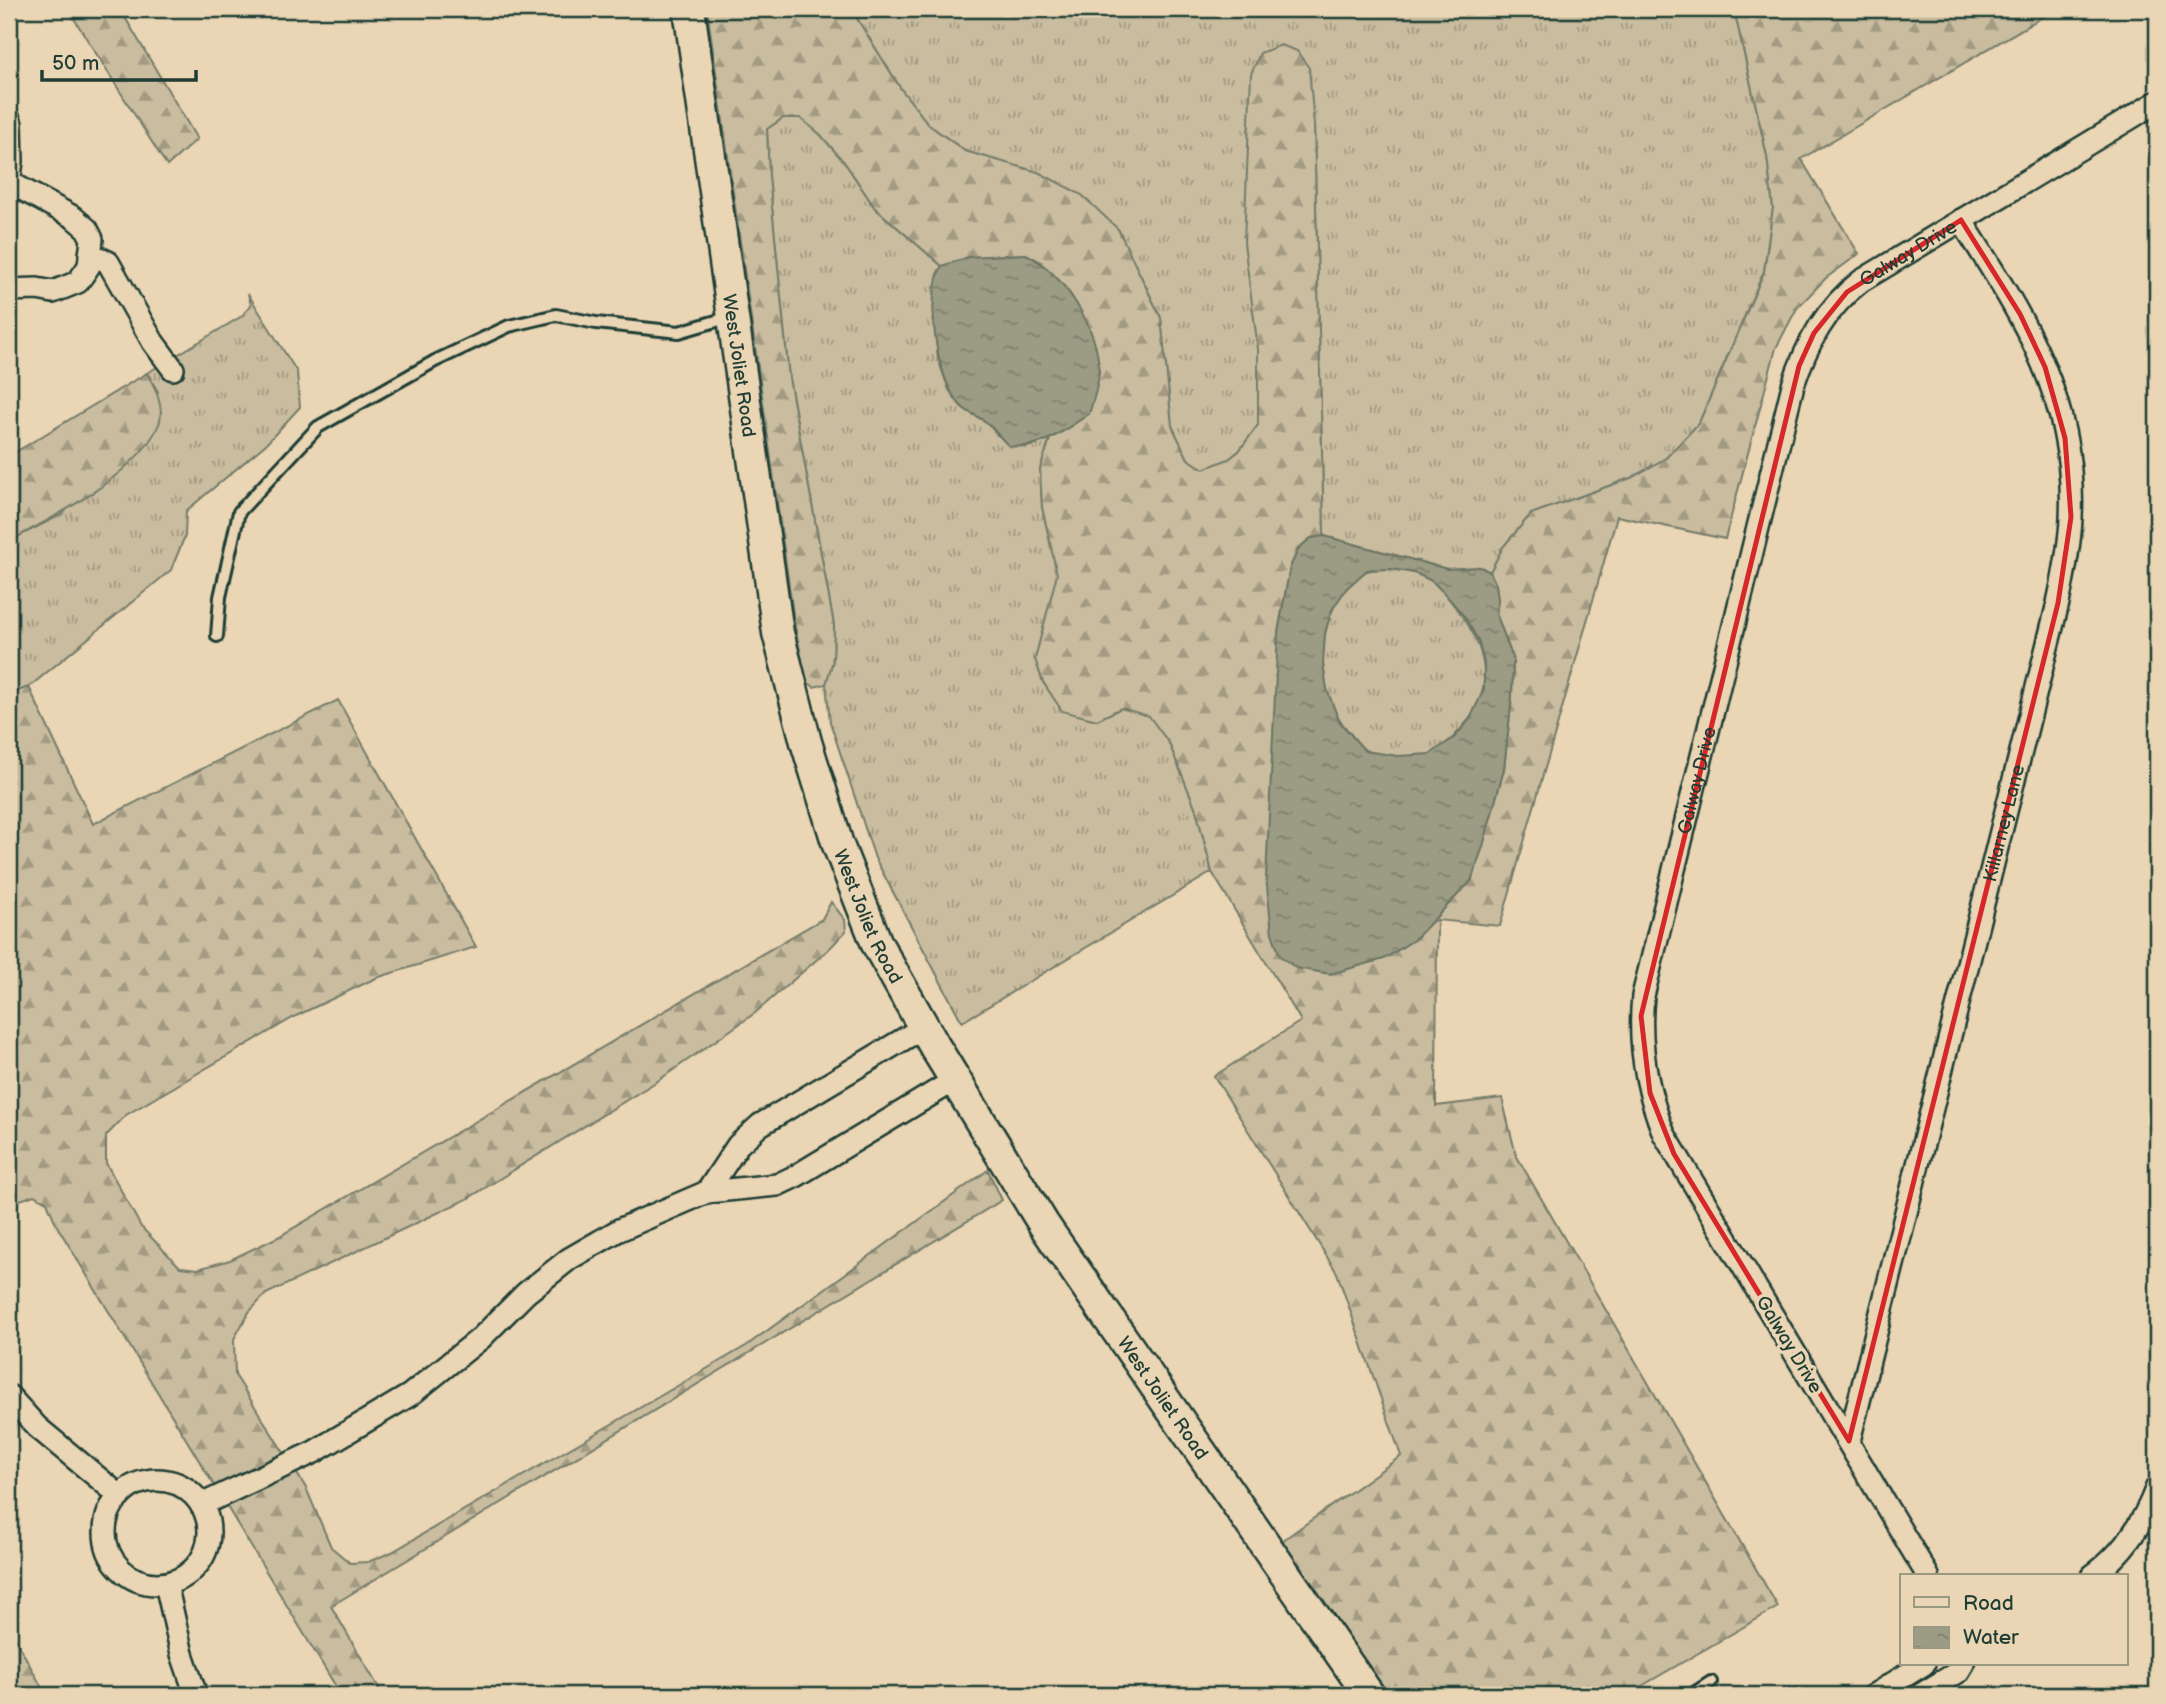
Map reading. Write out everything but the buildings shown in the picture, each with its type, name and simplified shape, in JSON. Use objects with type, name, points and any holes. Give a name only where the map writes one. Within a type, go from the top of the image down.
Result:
[{"type":"main road","name":"West Joliet Road","points":[[689,9],[778,634],[806,742],[838,845],[877,944],[1044,1225],[1369,1695]]},
{"type":"street","name":"Galway Drive","points":[[1927,1574],[1674,1154],[1650,1093],[1642,1055],[1640,1016],[1647,976],[1799,366],[1814,333],[1847,292],[2157,102]]},
{"type":"street","points":[[9,119],[12,161],[9,183],[73,217],[87,229],[92,239],[89,267],[78,282],[53,292],[37,289],[9,290]]},
{"type":"street","name":"Killarney Lane","points":[[1849,1441],[2048,643],[2064,574],[2069,536],[2070,464],[2054,394],[2034,340],[1961,220]]},
{"type":"street","points":[[90,254],[108,262],[153,342],[173,369]]},
{"type":"street","points":[[707,1192],[738,1145],[760,1125],[924,1027]]},
{"type":"street","points":[[201,1504],[314,1452],[410,1395],[481,1338],[526,1293],[569,1259],[619,1230],[707,1192],[777,1185],[956,1080]]},
{"type":"street","points":[[9,1396],[37,1427],[120,1496]]},
{"type":"street","points":[[157,1479],[175,1483],[190,1491],[201,1504],[208,1520],[209,1537],[205,1554],[195,1568],[182,1578],[166,1584],[149,1584],[133,1578],[119,1568],[110,1554],[105,1537],[106,1520],[120,1496],[140,1482],[157,1479]]},
{"type":"street","points":[[2094,1574],[2128,1541],[2141,1523],[2157,1487]]},
{"type":"street","points":[[166,1584],[196,1695]]},
{"type":"street","points":[[1874,1695],[1921,1666]]},
{"type":"street","points":[[1920,1695],[1958,1672],[1962,1666]]},
{"type":"lane","points":[[217,636],[220,597],[239,512],[318,427],[435,361],[509,326],[556,315],[596,323],[679,332],[733,316]]},
{"type":"lane","points":[[1691,1695],[1711,1682]]},
{"type":"highlighted area","points":[[1961,220],[2020,314],[2045,367],[2065,438],[2071,517],[2058,603],[1849,1441],[1674,1154],[1650,1093],[1641,1016],[1799,366],[1814,333],[1847,292]]},
{"type":"green space","points":[[68,9],[120,9],[197,139],[167,166]]},
{"type":"green space","points":[[707,9],[851,9],[901,89],[929,125],[965,151],[1038,172],[1082,195],[1118,229],[1161,318],[1172,426],[1188,459],[1204,469],[1229,459],[1239,451],[1258,425],[1258,349],[1244,243],[1251,74],[1260,53],[1281,45],[1297,51],[1309,68],[1314,124],[1324,536],[1311,538],[1299,548],[1290,567],[1278,633],[1274,738],[1415,939],[1471,881],[1504,769],[1513,659],[1496,613],[1496,585],[1490,572],[1503,547],[1531,514],[1631,478],[1666,458],[1699,423],[1764,272],[1773,208],[1767,156],[1734,9],[2056,9],[1801,159],[1859,254],[1826,278],[1797,308],[1776,348],[1725,539],[1617,516],[1500,926],[1437,920],[1436,1106],[1502,1098],[1516,1155],[1778,1607],[1626,1695],[1387,1695],[1279,1543],[1401,1456],[1337,1273],[1214,1076],[1301,1021],[1212,872],[1196,809],[1169,743],[1149,716],[1121,708],[1097,720],[1062,711],[1043,682],[1035,659],[1057,574],[1042,507],[1040,469],[1050,439],[1072,426],[1041,262],[1026,254],[969,257],[942,266],[875,208],[845,163],[820,134],[800,118],[783,118],[767,129],[769,177],[789,378],[834,625],[833,660],[826,684],[814,687],[806,681],[794,621]]},
{"type":"green space","points":[[851,9],[1734,9],[1767,156],[1773,208],[1764,271],[1699,423],[1666,458],[1631,478],[1531,514],[1503,547],[1490,572],[1480,567],[1447,569],[1324,536],[1314,124],[1258,349],[1258,425],[1239,451],[1229,459],[1204,469],[1188,460],[1172,426],[1161,318],[1118,229],[965,151],[929,125],[901,89]]},
{"type":"green space","points":[[783,118],[800,118],[820,134],[845,163],[875,208],[942,266],[938,272],[935,328],[938,359],[949,390],[962,407],[989,424],[997,435],[1025,448],[1050,439],[1040,470],[1042,507],[1058,574],[1035,659],[1043,682],[1063,711],[1097,720],[1121,708],[1149,715],[1169,743],[1196,809],[1212,872],[962,1022],[875,858],[830,722],[826,684],[833,660],[834,625],[789,378],[769,177],[767,129]]},
{"type":"green space","points":[[248,294],[297,372],[300,407],[266,444],[186,511],[185,536],[171,570],[29,687],[9,694],[9,541],[63,514],[158,392],[147,373],[242,316],[251,305]]},
{"type":"green space","points":[[147,373],[156,391],[161,411],[159,424],[149,442],[134,459],[94,492],[9,541],[9,456]]},
{"type":"green space","points":[[1391,569],[1422,576],[1440,589],[1472,631],[1483,662],[1482,693],[1476,708],[1450,741],[1424,756],[1386,755],[1362,748],[1337,714],[1328,693],[1324,671],[1323,648],[1327,625],[1335,604],[1348,586],[1365,572]]},
{"type":"green space","points":[[29,687],[93,824],[338,700],[476,947],[376,978],[296,1016],[126,1115],[106,1136],[106,1163],[141,1227],[180,1267],[198,1269],[230,1260],[278,1237],[822,919],[831,902],[845,920],[846,931],[829,949],[755,1013],[659,1080],[467,1199],[266,1294],[249,1312],[234,1339],[235,1375],[306,1488],[331,1547],[350,1563],[368,1562],[392,1552],[746,1346],[988,1170],[1002,1200],[331,1606],[383,1695],[341,1695],[57,1226],[47,1202],[34,1195],[9,1204],[9,694]]},
{"type":"green space","points":[[9,1627],[46,1695],[9,1695]]},
{"type":"water","points":[[1026,254],[1040,263],[1066,288],[1076,304],[1093,337],[1099,376],[1089,414],[1042,442],[1009,446],[987,423],[963,408],[952,393],[939,358],[935,337],[934,297],[942,266],[969,257]]},
{"type":"water","points":[[1324,536],[1447,569],[1480,567],[1490,572],[1496,585],[1496,613],[1513,659],[1504,769],[1471,881],[1415,939],[1384,959],[1330,974],[1296,968],[1280,956],[1272,933],[1266,877],[1278,633],[1290,567],[1299,548],[1311,538]],"holes":[[[1391,569],[1415,573],[1432,581],[1464,616],[1478,640],[1484,663],[1484,689],[1470,719],[1455,737],[1430,754],[1398,756],[1365,751],[1339,721],[1327,689],[1323,664],[1325,633],[1332,610],[1346,589],[1367,570]]]}]
